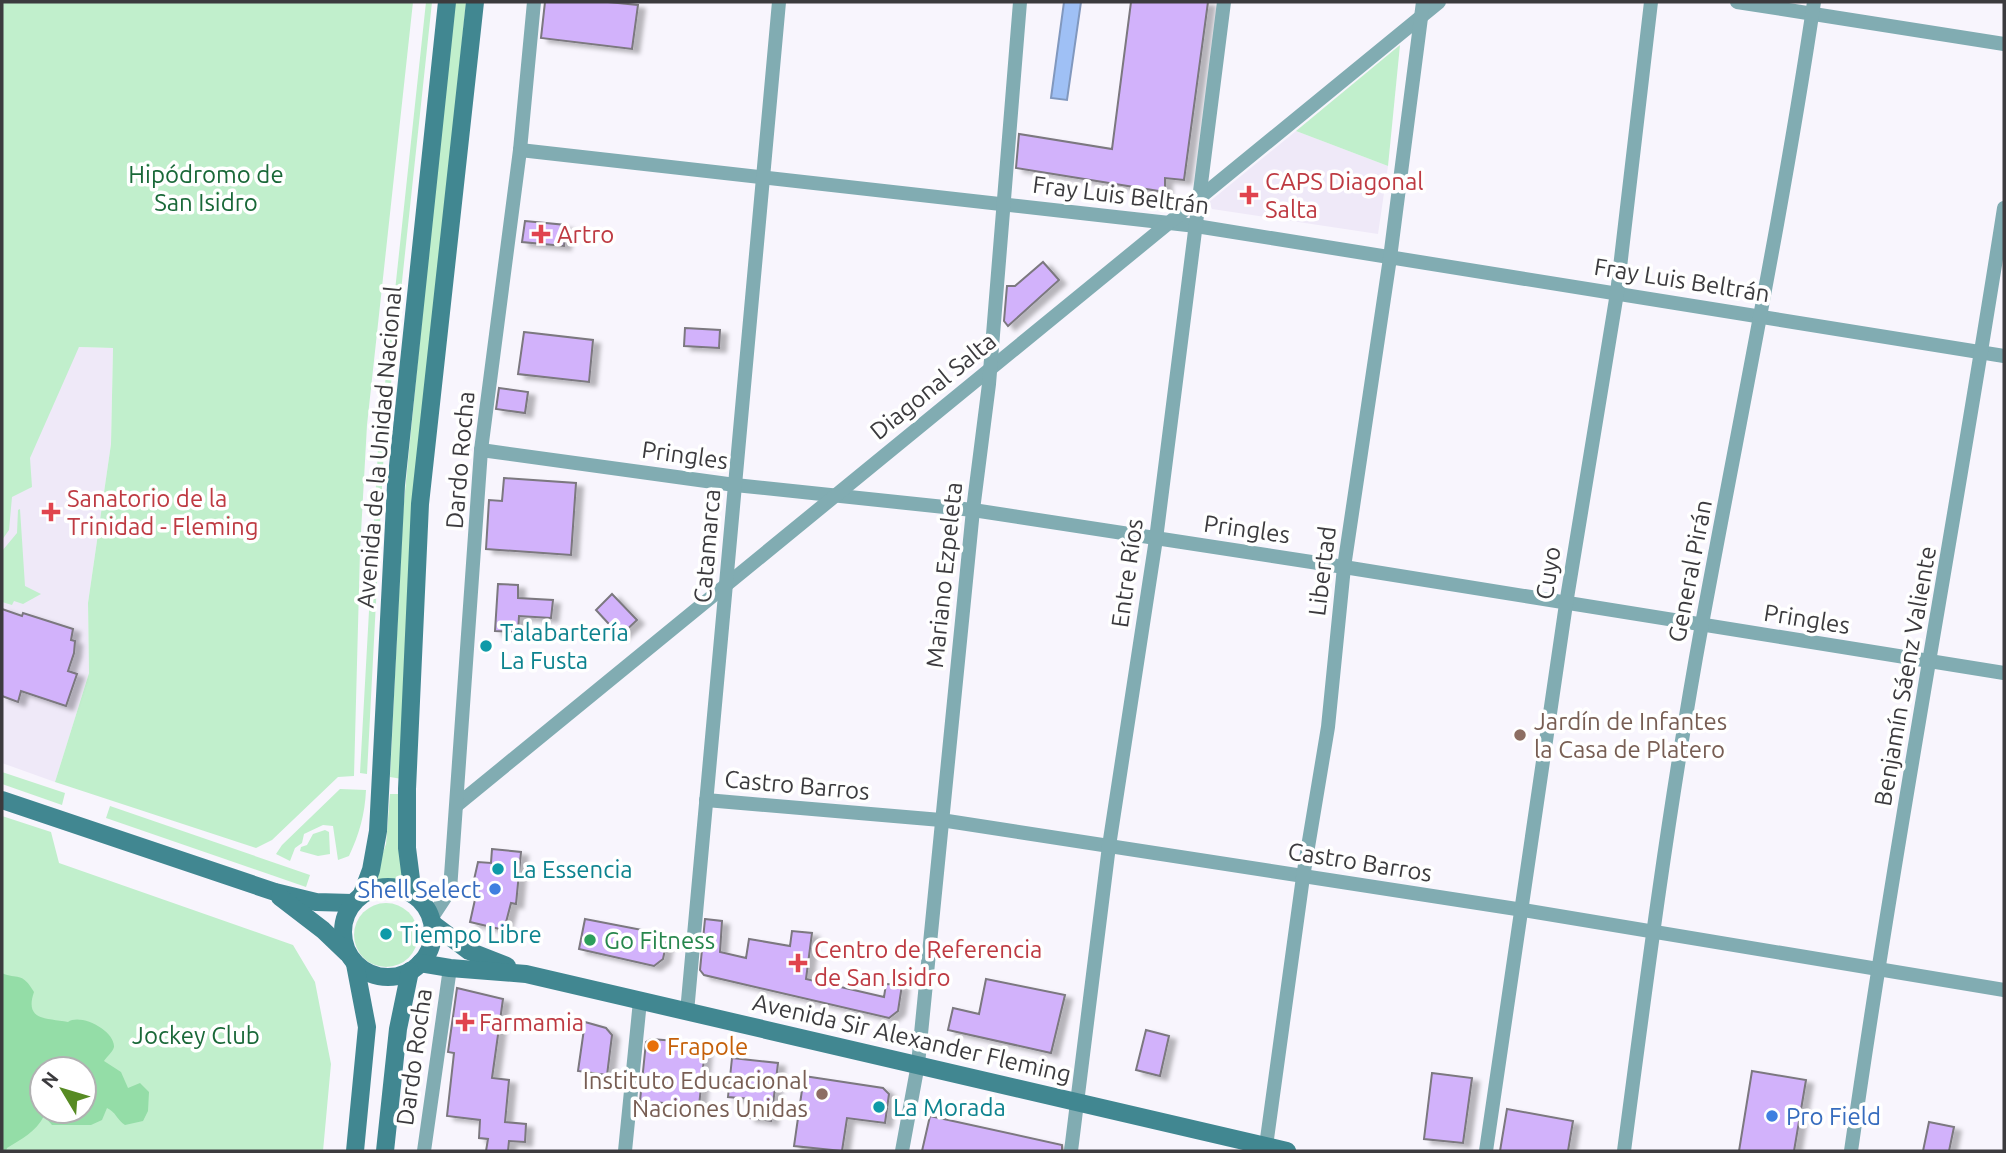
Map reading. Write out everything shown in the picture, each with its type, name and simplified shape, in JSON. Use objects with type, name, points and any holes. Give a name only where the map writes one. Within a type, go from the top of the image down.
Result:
[{"type":"main road","name":"Avenida de la Unidad Nacional","points":[[357,899],[371,870],[378,831],[395,494],[447,2]]},
{"type":"main road","name":"Avenida de la Unidad Nacional","points":[[413,894],[407,848],[407,789],[420,504],[475,2]]},
{"type":"main road","points":[[2,800],[275,892],[316,902],[357,899],[385,887],[400,888],[413,894],[427,909],[434,935],[429,950],[415,967],[399,976],[383,977],[368,973],[323,930],[275,892]]},
{"type":"main road","points":[[355,1151],[367,1027],[351,959],[343,942],[342,929],[345,916],[357,899]]},
{"type":"main road","name":"Avenida Sir Alexander Fleming","points":[[432,921],[469,951],[526,974],[1287,1151]]},
{"type":"main road","points":[[385,1151],[398,1029],[415,967]]},
{"type":"main road","name":"Avenida Sir Alexander Fleming","points":[[415,967],[526,974]]},
{"type":"street","name":"Dardo Rocha","points":[[432,921],[450,890],[481,450],[520,150],[534,2]]},
{"type":"street","name":"Catamarca","points":[[687,1012],[779,2]]},
{"type":"street","name":"Mariano Ezpeleta","points":[[902,1151],[918,1064],[973,510],[990,368],[1020,2]]},
{"type":"street","name":"Entre Ríos","points":[[1071,1151],[1109,846],[1156,539],[1224,2]]},
{"type":"street","name":"Diagonal Salta","points":[[457,805],[1169,223],[1422,9],[1438,2]]},
{"type":"street","name":"Cuyo","points":[[1486,1151],[1566,604],[1616,293],[1651,2]]},
{"type":"street","points":[[1737,2],[1813,8],[2004,44]]},
{"type":"street","name":"General Pirán","points":[[1624,1151],[1652,932],[1702,626],[1761,316],[1813,8]]},
{"type":"street","name":"Libertad","points":[[1266,1146],[1303,877],[1328,727],[1344,567],[1390,258],[1422,9]]},
{"type":"street","name":"Fray Luis Beltrán","points":[[520,150],[1196,226],[2004,355]]},
{"type":"street","name":"Benjamín Sáenz Valiente","points":[[1851,1151],[1877,970],[1931,661],[2004,208]]},
{"type":"street","name":"Pringles","points":[[481,450],[735,485],[973,510],[2004,673]]},
{"type":"street","name":"Castro Barros","points":[[706,800],[941,820],[1523,910],[2004,990]]},
{"type":"street","name":"Dardo Rocha","points":[[424,1151],[450,968]]},
{"type":"street","points":[[625,1151],[640,1001]]},
{"type":"shaded area","points":[[1296,131],[1388,166],[1378,234],[1212,209],[1209,202]]},
{"type":"shaded area","name":"Sanatorio de la Trinidad - Fleming","points":[[79,347],[113,348],[111,444],[88,603],[89,673],[55,782],[2,763],[2,460]]},
{"type":"green space","name":"Hipódromo de San Isidro","points":[[2,2],[413,2],[367,425],[360,551],[354,776],[338,777],[272,840],[256,848],[55,782],[89,673],[88,603],[111,444],[113,348],[79,347],[30,458],[32,487],[12,497],[9,530],[2,540]]},
{"type":"green space","points":[[426,2],[432,2],[384,449],[367,774],[360,773],[378,449]]},
{"type":"green space","points":[[453,2],[466,2],[447,191],[402,779],[390,777],[403,512]]},
{"type":"green space","points":[[1400,45],[1388,166],[1296,131]]},
{"type":"green space","points":[[20,509],[25,586],[41,594],[23,604],[14,601],[12,605],[2,602],[2,551],[17,533]]},
{"type":"green space","points":[[2,772],[65,793],[62,805],[2,784]]},
{"type":"green space","points":[[340,789],[366,790],[361,824],[349,856],[338,860],[333,826],[323,825],[304,834],[302,843],[295,848],[290,861],[276,854],[282,845]]},
{"type":"green space","points":[[390,794],[400,794],[408,882],[373,880],[386,844]]},
{"type":"green space","points":[[110,806],[310,875],[306,887],[106,818]]},
{"type":"green space","name":"Jockey Club","points":[[2,816],[51,832],[59,863],[293,945],[315,982],[331,1064],[323,1151],[2,1151]]},
{"type":"green space","points":[[325,830],[329,832],[330,854],[318,856],[300,851],[313,834]]},
{"type":"green space","points":[[380,903],[392,903],[409,912],[416,923],[416,947],[409,958],[392,967],[380,967],[368,962],[359,953],[354,941],[354,929],[359,917],[368,908]]},
{"type":"green space","points":[[2,973],[19,977],[30,985],[34,992],[32,1008],[39,1016],[68,1022],[81,1020],[103,1030],[113,1041],[114,1047],[104,1061],[121,1072],[128,1088],[140,1083],[149,1092],[148,1111],[143,1121],[125,1125],[107,1108],[102,1120],[98,1122],[98,1055],[28,1055],[28,1125],[38,1125],[6,1151],[2,1151]]},
{"type":"water","points":[[1064,2],[1081,2],[1067,100],[1051,98]]},
{"type":"building","points":[[545,2],[638,5],[632,49],[541,38]]},
{"type":"building","points":[[1131,2],[1208,2],[1184,180],[1165,178],[1165,192],[1016,168],[1019,134],[1112,149]]},
{"type":"building","points":[[525,221],[566,225],[564,246],[522,242]]},
{"type":"building","points":[[1043,262],[1059,280],[1008,326],[1004,321],[1007,286],[1015,286]]},
{"type":"building","points":[[685,328],[720,330],[719,348],[684,346]]},
{"type":"building","points":[[524,332],[593,340],[589,382],[518,374]]},
{"type":"building","points":[[499,388],[528,392],[525,413],[496,409]]},
{"type":"building","points":[[504,478],[576,483],[571,555],[486,549],[489,500],[502,501]]},
{"type":"building","points":[[498,584],[518,585],[518,598],[553,600],[551,618],[519,616],[518,632],[495,631]]},
{"type":"building","points":[[612,594],[637,620],[620,636],[596,610]]},
{"type":"building","points":[[2,609],[73,629],[71,640],[75,641],[74,653],[68,671],[77,674],[66,706],[21,691],[18,702],[2,696]]},
{"type":"building","points":[[492,849],[521,852],[516,904],[511,903],[504,930],[470,922],[476,895],[471,893],[478,862],[491,863]]},
{"type":"building","points":[[585,919],[668,935],[663,959],[654,966],[579,949]]},
{"type":"building","points":[[705,919],[722,921],[720,952],[746,958],[749,939],[790,946],[792,931],[812,933],[806,979],[884,997],[886,984],[902,985],[898,1011],[889,1018],[704,975],[700,970]]},
{"type":"building","points":[[986,979],[1065,995],[1051,1053],[948,1030],[953,1008],[979,1014]]},
{"type":"building","points":[[457,988],[503,999],[492,1078],[509,1080],[505,1122],[526,1124],[525,1142],[509,1141],[508,1151],[486,1151],[488,1139],[479,1138],[480,1120],[447,1116],[454,1053],[448,1052]]},
{"type":"building","points":[[585,1022],[606,1028],[612,1035],[607,1075],[578,1071]]},
{"type":"building","points":[[1146,1030],[1169,1036],[1160,1076],[1136,1070]]},
{"type":"building","points":[[651,1039],[676,1041],[705,1049],[699,1106],[640,1101],[646,1042]]},
{"type":"building","points":[[732,1058],[778,1063],[771,1121],[748,1118],[751,1099],[728,1097]]},
{"type":"building","name":"Pro Field","points":[[1752,1071],[1806,1080],[1794,1151],[1739,1151]]},
{"type":"building","points":[[1432,1073],[1472,1078],[1463,1143],[1424,1139]]},
{"type":"building","points":[[804,1076],[883,1088],[889,1094],[885,1123],[847,1118],[842,1151],[794,1146]]},
{"type":"building","points":[[1507,1109],[1573,1121],[1568,1151],[1500,1151]]},
{"type":"building","points":[[930,1116],[1062,1145],[1062,1151],[922,1151]]},
{"type":"building","points":[[1929,1122],[1954,1127],[1949,1151],[1923,1151]]},
{"type":"place","name":"CAPS Diagonal Salta","points":[[1249,195]]},
{"type":"place","name":"Artro","points":[[541,234]]},
{"type":"place","name":"Sanatorio de la Trinidad - Fleming","points":[[51,512]]},
{"type":"place","name":"Talabartería La Fusta","points":[[486,646]]},
{"type":"place","name":"Jardín de Infantes la Casa de Platero","points":[[1520,735]]},
{"type":"place","name":"La Essencia","points":[[498,869]]},
{"type":"place","name":"Shell Select","points":[[495,889]]},
{"type":"place","name":"Tiempo Libre","points":[[386,934]]},
{"type":"place","name":"Go Fitness","points":[[590,940]]},
{"type":"place","name":"Centro de Referencia de San Isidro","points":[[798,963]]},
{"type":"place","name":"Farmamia","points":[[465,1022]]},
{"type":"place","name":"Frapole","points":[[653,1046]]},
{"type":"place","name":"Instituto Educacional Naciones Unidas","points":[[822,1094]]},
{"type":"place","name":"La Morada","points":[[879,1107]]},
{"type":"place","name":"Pro Field","points":[[1772,1116]]}]
